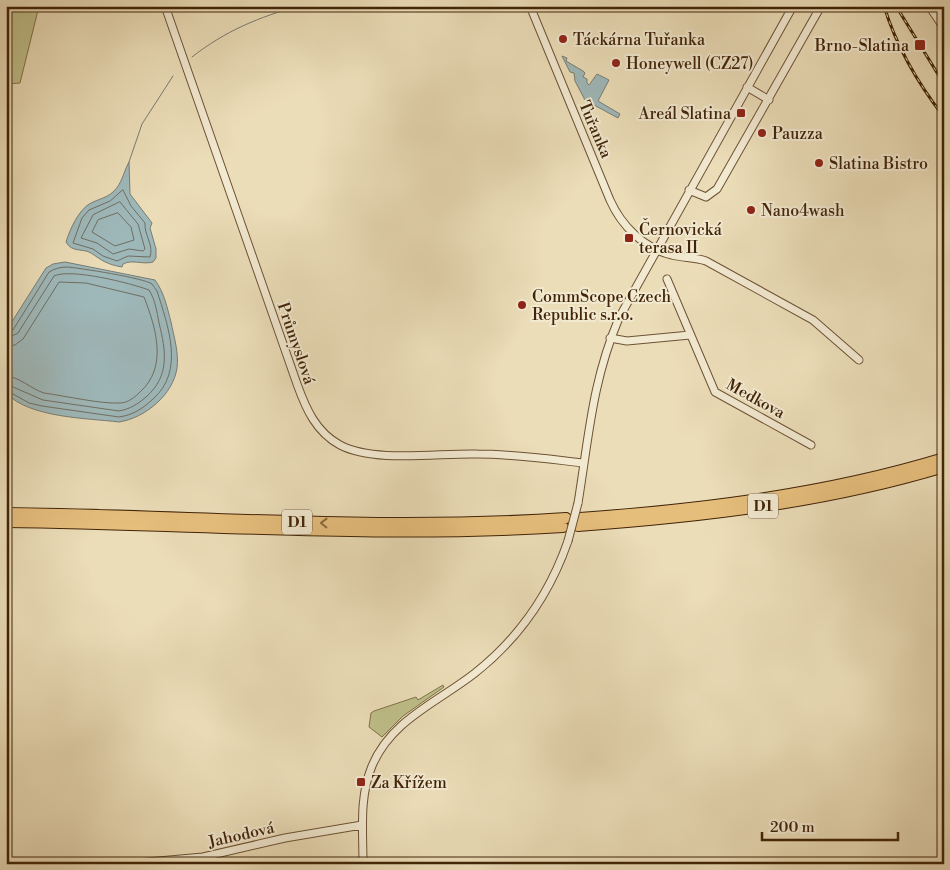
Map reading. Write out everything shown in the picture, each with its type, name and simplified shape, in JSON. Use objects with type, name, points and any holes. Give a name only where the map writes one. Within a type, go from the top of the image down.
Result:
[{"type":"highway","name":"D1","points":[[944,458],[862,480],[791,493],[579,522],[687,517],[778,504],[860,489],[944,467]]},
{"type":"highway","name":"D1","points":[[6,514],[337,523],[564,523],[464,532],[336,532],[6,522]]},
{"type":"highway","points":[[6,526],[53,527],[80,524]]},
{"type":"street","name":"Průmyslová","points":[[165,6],[296,384],[307,411],[322,432],[348,449],[373,454],[486,454],[584,463]]},
{"type":"street","name":"Tuřanka","points":[[530,6],[616,212],[626,226],[656,248],[672,255],[694,257],[706,261],[813,320],[859,360]]},
{"type":"street","points":[[363,864],[362,825],[365,785],[373,762],[386,742],[402,723],[474,673],[508,643],[538,603],[556,571],[568,542],[578,503],[594,391],[610,338],[656,248],[793,6]]},
{"type":"street","points":[[689,190],[706,197],[714,193],[769,100],[820,6]]},
{"type":"street","points":[[929,6],[944,28]]},
{"type":"street","points":[[747,87],[769,100]]},
{"type":"street","name":"Medkova","points":[[667,279],[715,392],[811,445]]},
{"type":"street","points":[[610,338],[627,341],[690,335]]},
{"type":"street","name":"Jahodová","points":[[125,864],[203,857],[285,838],[362,825]]},
{"type":"green space","points":[[6,6],[39,6],[20,83],[6,84]]},
{"type":"green space","points":[[443,685],[444,687],[403,716],[382,737],[369,727],[371,713],[374,711],[416,697],[418,700]]},
{"type":"water","points":[[562,56],[567,58],[566,61],[585,73],[583,77],[587,79],[589,85],[597,74],[609,80],[598,101],[620,114],[618,118],[594,105],[590,100],[585,100],[575,81],[574,73],[570,72]]},
{"type":"water","points":[[129,162],[130,194],[152,223],[150,228],[156,249],[156,258],[153,262],[130,262],[123,264],[122,267],[105,262],[88,252],[71,248],[66,242],[83,210],[91,203],[105,197],[116,189]]},
{"type":"water","points":[[65,262],[155,280],[161,290],[167,305],[175,339],[177,368],[170,387],[164,396],[148,410],[129,420],[119,422],[75,418],[44,412],[29,408],[6,393],[6,331],[46,268],[53,264]]},
{"type":"waterway","points":[[192,57],[230,32],[270,15],[299,6]]},
{"type":"waterway","points":[[129,162],[142,124],[173,76]]},
{"type":"railway","points":[[884,6],[909,64],[944,117]]},
{"type":"railway","points":[[896,6],[944,84]]},
{"type":"place","name":"Táckárna Tuřanka","points":[[563,39]]},
{"type":"place","name":"Brno-Slatina","points":[[920,45]]},
{"type":"place","name":"Honeywell (CZ27)","points":[[616,63]]},
{"type":"place","name":"Areál Slatina","points":[[741,113]]},
{"type":"place","name":"Pauzza","points":[[762,133]]},
{"type":"place","name":"Slatina Bistro","points":[[819,163]]},
{"type":"place","name":"Nano4wash","points":[[751,210]]},
{"type":"place","name":"Černovická terasa II","points":[[629,238]]},
{"type":"place","name":"CommScope Czech Republic s.r.o.","points":[[522,305]]},
{"type":"place","name":"Za Křížem","points":[[361,782]]}]
